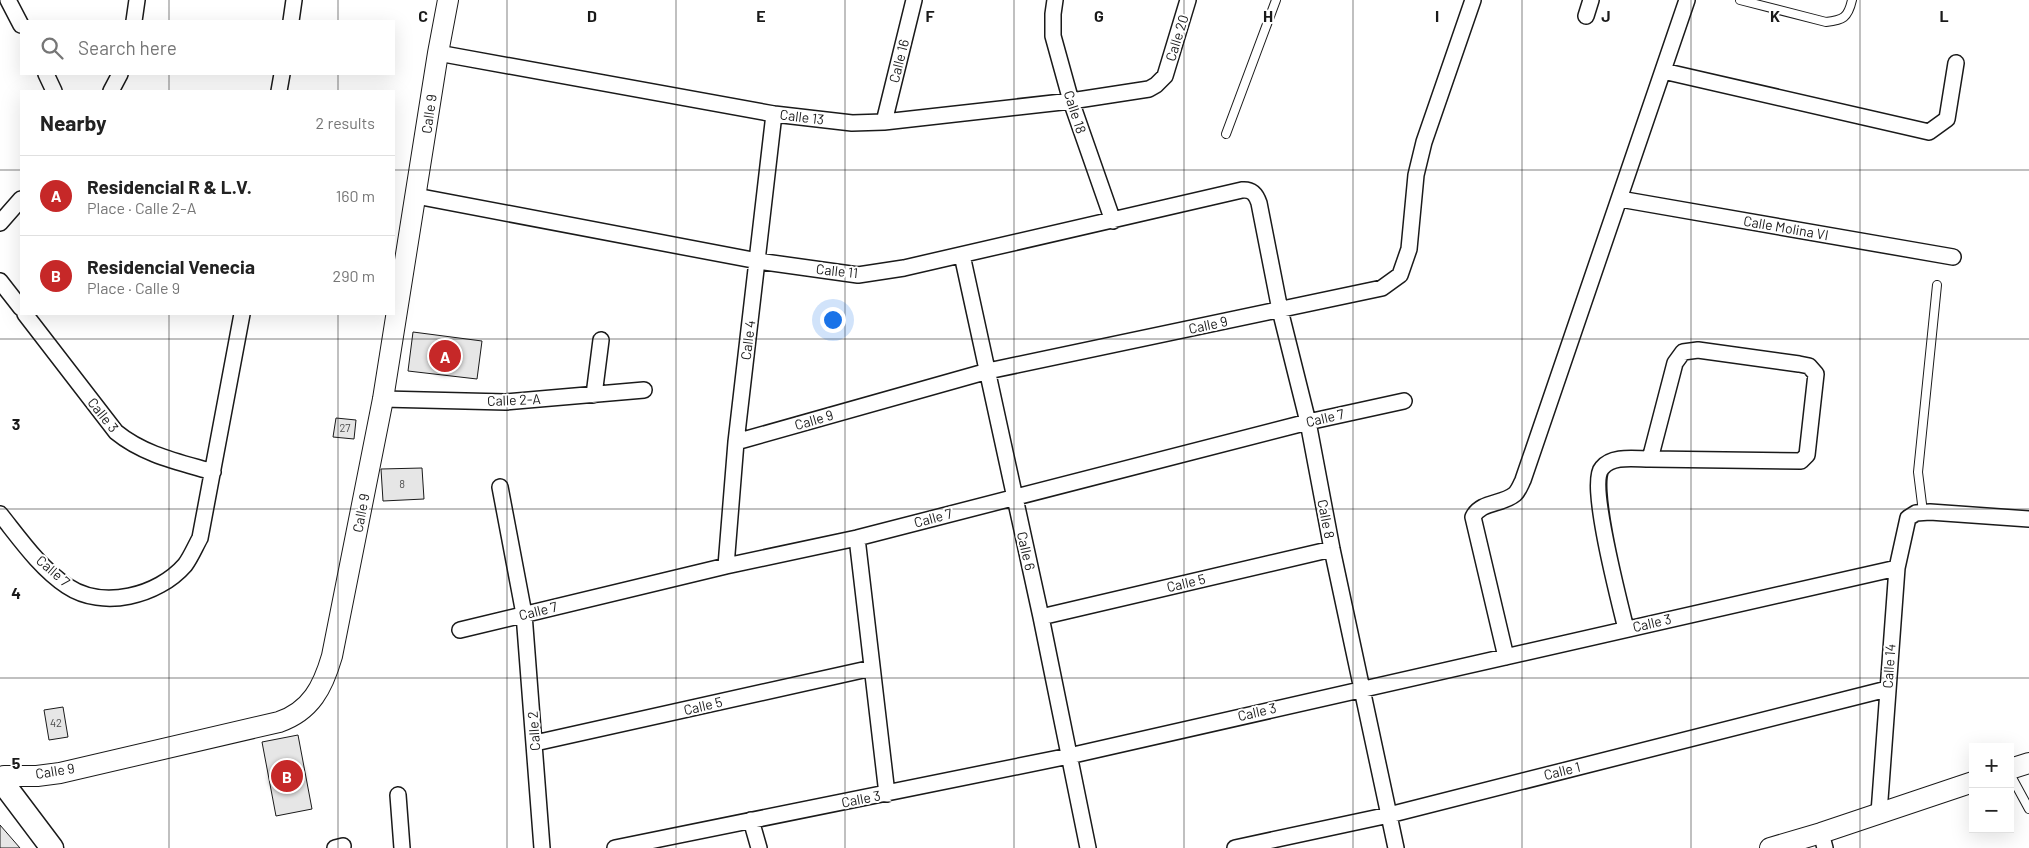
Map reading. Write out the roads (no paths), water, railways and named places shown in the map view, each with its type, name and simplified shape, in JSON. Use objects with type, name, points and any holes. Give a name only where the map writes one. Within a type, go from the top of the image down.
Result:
[{"type":"main road","points":[[0,778],[52,848]]},
{"type":"street","points":[[8,0],[20,24]]},
{"type":"street","points":[[134,20],[137,0]]},
{"type":"street","points":[[291,20],[294,0]]},
{"type":"street","name":"Calle 9","points":[[395,302],[398,275],[416,196],[448,0]]},
{"type":"street","name":"Calle 16","points":[[884,122],[914,0]]},
{"type":"street","name":"Calle 18","points":[[1054,0],[1053,36],[1070,101],[1113,221]]},
{"type":"street","name":"Calle 20","points":[[1165,76],[1188,0]]},
{"type":"street","name":"Calle 9","points":[[736,442],[988,372],[1382,288],[1400,275],[1409,249],[1416,175],[1424,142],[1473,0]]},
{"type":"street","points":[[1586,16],[1591,0]]},
{"type":"street","points":[[1506,657],[1473,518],[1476,512],[1483,506],[1501,501],[1516,493],[1523,480],[1687,0]]},
{"type":"street","name":"Calle 13","points":[[438,53],[774,114],[852,123],[884,122],[1142,91],[1156,85],[1165,76]]},
{"type":"street","points":[[1663,71],[1929,132],[1947,119],[1956,63]]},
{"type":"street","points":[[46,75],[54,90]]},
{"type":"street","points":[[112,90],[119,75]]},
{"type":"street","points":[[279,90],[282,75]]},
{"type":"street","name":"Calle 4","points":[[726,566],[736,442],[774,114]]},
{"type":"street","name":"Calle 11","points":[[416,196],[758,261],[858,275],[879,273],[962,255],[1242,190],[1253,192]]},
{"type":"street","name":"Calle 8","points":[[1253,192],[1259,203],[1280,310],[1308,422],[1332,549],[1396,848]]},
{"type":"street","name":"Calle Molina VI","points":[[1620,199],[1953,257]]},
{"type":"street","points":[[0,223],[20,200]]},
{"type":"street","name":"Calle 6","points":[[962,255],[1041,617],[1088,848]]},
{"type":"street","points":[[0,281],[20,307]]},
{"type":"street","name":"Calle 3","points":[[26,315],[116,432],[130,444],[149,453],[213,472]]},
{"type":"street","name":"Calle 7","points":[[0,514],[47,570],[68,587],[93,596],[117,598],[139,595],[166,582],[185,564],[200,538],[242,315]]},
{"type":"street","name":"Calle 9","points":[[0,778],[4,776],[38,776],[60,773],[269,724],[292,717],[312,702],[323,684],[332,656],[384,399],[393,315]]},
{"type":"street","points":[[594,395],[601,340]]},
{"type":"street","points":[[1626,629],[1600,512],[1597,488],[1598,474],[1602,467],[1611,462],[1624,459],[1801,461],[1807,455],[1816,374],[1809,366],[1799,364],[1698,350],[1683,352],[1675,364],[1650,459]]},
{"type":"street","name":"Calle 2-A","points":[[384,399],[506,402],[644,390]]},
{"type":"street","name":"Calle 7","points":[[460,630],[726,566],[857,538],[1308,422],[1404,401]]},
{"type":"street","name":"Calle 2","points":[[500,487],[524,614],[542,848]]},
{"type":"street","points":[[1923,512],[2029,519]]},
{"type":"street","name":"Calle 14","points":[[1879,813],[1897,568],[1907,520],[1913,514],[1923,512]]},
{"type":"street","points":[[857,538],[886,794]]},
{"type":"street","name":"Calle 5","points":[[1041,617],[1332,549]]},
{"type":"street","name":"Calle 3","points":[[615,848],[1069,756],[1897,568]]},
{"type":"street","name":"Calle 5","points":[[535,743],[872,668]]},
{"type":"street","name":"Calle 1","points":[[1235,848],[1389,815],[1887,688]]},
{"type":"street","points":[[2014,768],[2029,763]]},
{"type":"street","points":[[1770,848],[1823,840],[1879,813],[1969,783]]},
{"type":"street","points":[[398,795],[402,848]]},
{"type":"street","points":[[751,820],[759,848]]},
{"type":"lane","points":[[1226,134],[1276,0]]},
{"type":"lane","points":[[1740,0],[1826,22],[1840,20],[1849,12],[1852,0]]},
{"type":"lane","points":[[1923,512],[1918,472],[1938,285]]},
{"type":"lane","points":[[2014,781],[2029,809]]},
{"type":"place","name":"Residencial R & L.V.","points":[[445,356]]},
{"type":"place","name":"Residencial Venecia","points":[[287,776]]}]
